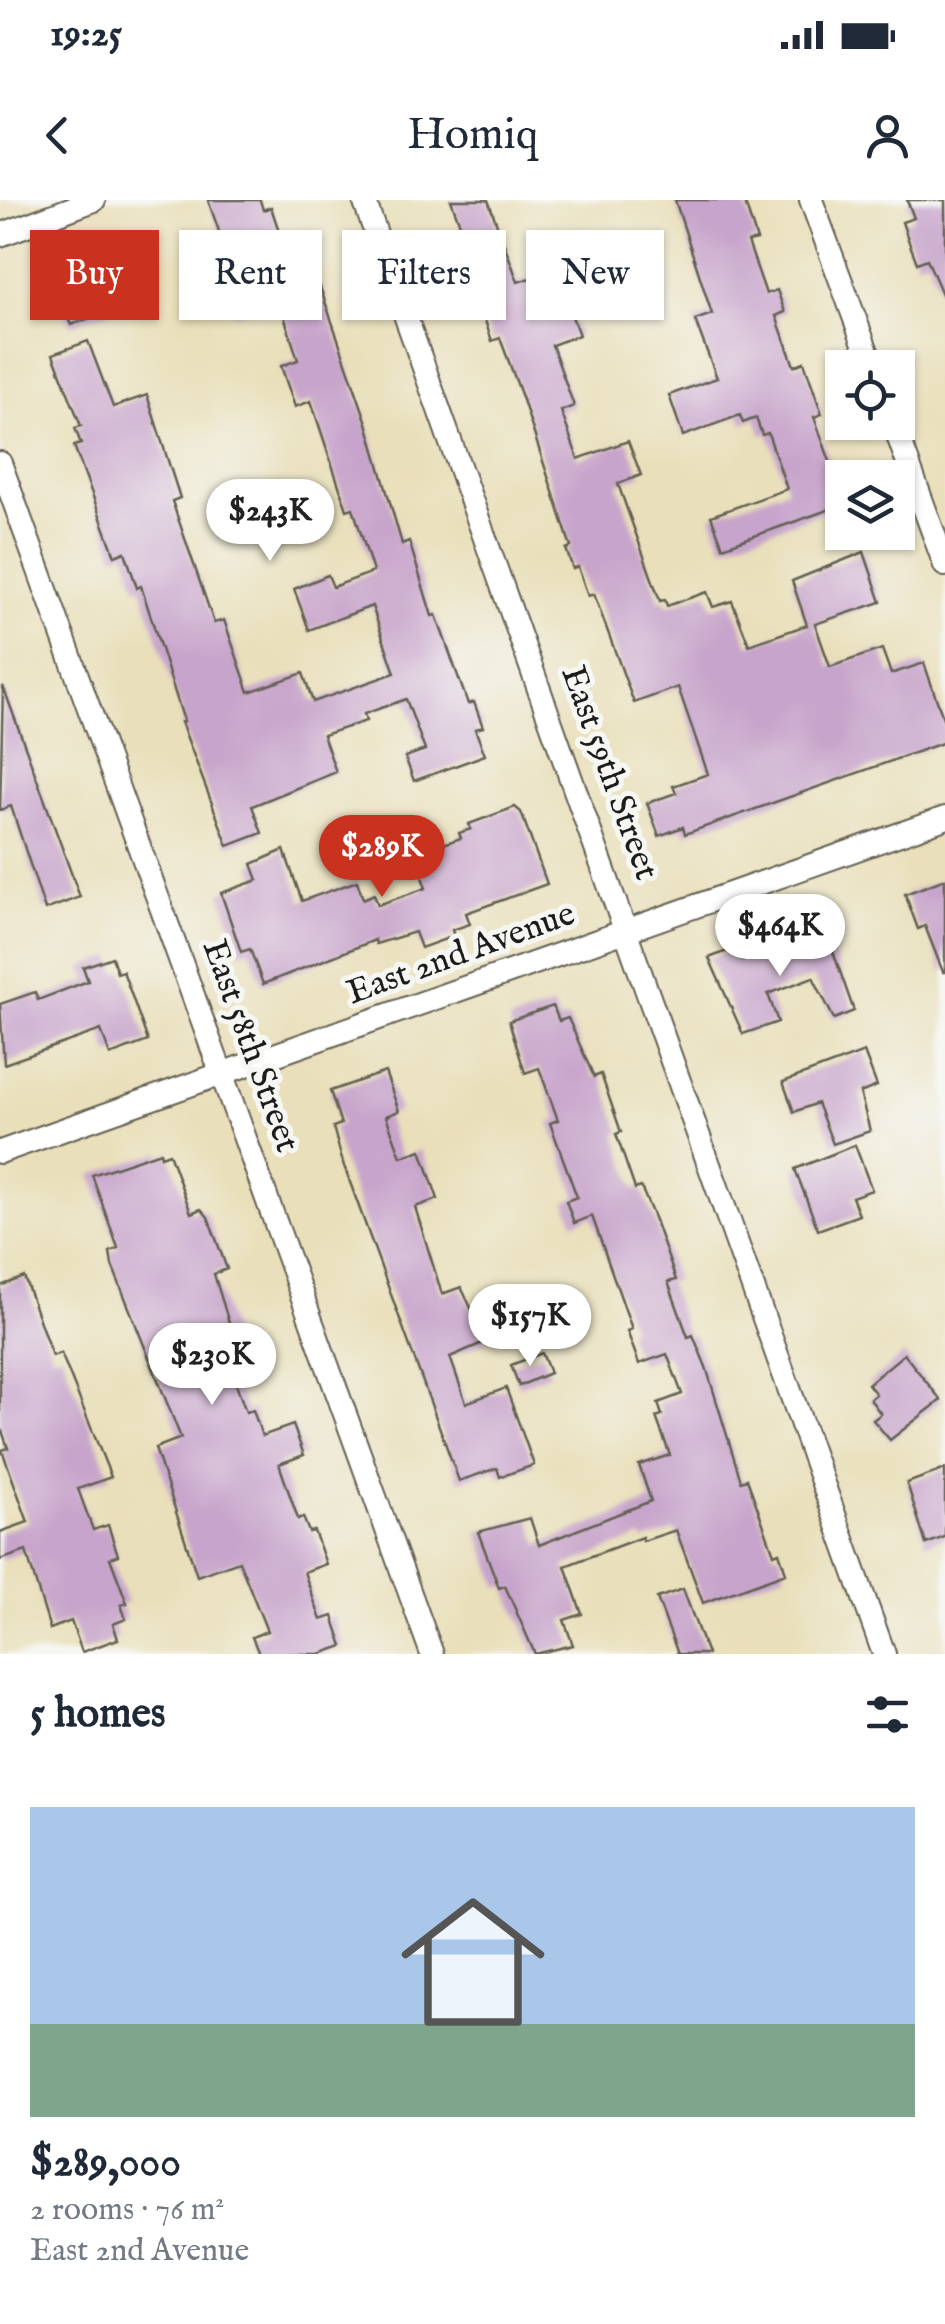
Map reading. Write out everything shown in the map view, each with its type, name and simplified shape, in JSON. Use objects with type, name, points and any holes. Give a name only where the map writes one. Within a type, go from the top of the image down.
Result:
[{"type":"street","points":[[0,234],[94,200]]},
{"type":"street","name":"East 59th Street","points":[[364,200],[629,931],[884,1654]]},
{"type":"street","points":[[812,200],[866,350]]},
{"type":"street","points":[[900,440],[945,565]]},
{"type":"street","name":"East 58th Street","points":[[0,462],[432,1654]]},
{"type":"street","name":"East 2nd Avenue","points":[[0,1152],[225,1076],[945,818]]},
{"type":"building","points":[[208,200],[260,200],[263,210],[271,207],[279,230],[219,230]]},
{"type":"building","points":[[451,200],[488,200],[499,230],[462,230]]},
{"type":"building","points":[[675,200],[744,200],[757,240],[748,242],[766,294],[777,290],[785,312],[776,316],[794,366],[804,362],[822,414],[814,417],[829,460],[825,460],[825,511],[723,547],[711,516],[787,489],[768,433],[762,435],[756,418],[743,423],[740,415],[683,436],[669,395],[717,378],[695,320],[712,314]]},
{"type":"building","points":[[907,200],[945,200],[945,301],[927,259],[917,263],[909,242],[902,222],[914,218]]},
{"type":"building","points":[[506,249],[518,282],[526,279],[526,320],[573,320],[579,335],[552,345],[574,406],[561,411],[578,459],[628,441],[641,475],[618,484],[660,601],[665,600],[667,606],[707,592],[713,607],[732,601],[749,645],[807,625],[792,581],[864,552],[881,602],[815,624],[830,667],[882,649],[891,674],[924,663],[945,724],[945,742],[685,834],[683,827],[659,836],[647,803],[676,793],[673,786],[708,774],[678,687],[634,703],[594,594],[588,596],[578,567],[573,569],[566,549],[571,547],[500,338],[492,341],[485,320],[506,320]]},
{"type":"building","points":[[322,293],[367,423],[402,544],[409,541],[432,616],[436,615],[468,704],[474,702],[483,727],[475,729],[485,755],[414,781],[405,757],[425,750],[406,699],[364,714],[366,721],[323,735],[336,772],[252,806],[262,833],[228,846],[181,722],[184,721],[141,586],[137,588],[125,552],[115,556],[74,446],[81,444],[75,428],[81,426],[53,354],[88,341],[113,407],[147,395],[180,498],[172,501],[214,623],[224,620],[249,692],[303,673],[313,702],[395,673],[372,606],[309,630],[294,589],[328,575],[333,587],[373,572],[353,508],[347,510],[311,401],[295,407],[281,366],[298,360],[285,320],[322,320]]},
{"type":"building","points":[[3,686],[80,897],[45,910],[11,806],[0,810]]},
{"type":"building","points":[[515,807],[521,812],[547,884],[466,913],[470,924],[452,930],[454,936],[421,948],[415,932],[376,944],[375,940],[263,984],[250,949],[241,952],[221,893],[258,880],[252,864],[284,850],[302,901],[357,881],[363,899],[374,894],[378,905],[426,888],[414,854],[461,838],[459,833],[471,829],[469,824]]},
{"type":"building","points":[[945,879],[943,972],[925,926],[918,929],[905,894]]},
{"type":"building","points":[[825,929],[854,1011],[834,1019],[813,977],[768,994],[778,1022],[743,1034],[709,958],[738,947],[742,960],[763,955]]},
{"type":"building","points":[[112,957],[117,973],[123,971],[148,1041],[110,1055],[101,1030],[4,1064],[0,1004],[35,992],[38,1000],[88,981],[83,967]]},
{"type":"building","points":[[553,1006],[559,1021],[568,1018],[594,1077],[601,1074],[621,1132],[616,1134],[635,1189],[641,1187],[655,1220],[676,1280],[668,1282],[688,1337],[693,1335],[706,1367],[741,1481],[747,1479],[774,1554],[779,1552],[786,1573],[703,1603],[676,1530],[643,1541],[642,1537],[565,1566],[582,1614],[564,1620],[573,1645],[535,1654],[505,1586],[499,1588],[478,1532],[530,1518],[539,1545],[651,1501],[639,1465],[670,1455],[656,1417],[662,1415],[658,1403],[682,1394],[667,1354],[639,1364],[627,1331],[632,1329],[592,1216],[574,1223],[566,1201],[577,1197],[550,1123],[558,1120],[539,1068],[525,1073],[509,1021]]},
{"type":"building","points":[[864,1052],[877,1086],[860,1093],[870,1131],[833,1144],[817,1103],[794,1112],[783,1082]]},
{"type":"building","points":[[385,1072],[399,1111],[386,1116],[401,1157],[421,1150],[438,1199],[415,1207],[442,1294],[461,1287],[487,1341],[450,1357],[466,1403],[506,1388],[534,1465],[500,1477],[497,1468],[459,1481],[343,1163],[333,1127],[341,1124],[330,1091]]},
{"type":"building","points":[[855,1145],[872,1190],[852,1197],[859,1215],[818,1230],[795,1169]]},
{"type":"building","points":[[160,1152],[161,1156],[169,1153],[191,1213],[201,1209],[208,1217],[227,1269],[214,1274],[237,1349],[225,1353],[246,1412],[253,1410],[262,1436],[293,1425],[304,1455],[279,1464],[298,1519],[303,1517],[309,1532],[314,1531],[326,1564],[304,1572],[321,1620],[333,1616],[343,1646],[320,1654],[259,1654],[252,1637],[267,1631],[239,1561],[197,1576],[155,1448],[181,1438],[112,1265],[110,1252],[118,1248],[92,1175]]},
{"type":"building","points":[[24,1277],[52,1356],[61,1353],[111,1477],[78,1489],[93,1530],[108,1525],[118,1555],[110,1558],[127,1603],[121,1605],[126,1619],[113,1624],[118,1639],[82,1652],[71,1621],[50,1629],[26,1551],[0,1560],[0,1532],[28,1522],[2,1450],[8,1448],[0,1425],[0,1286]]},
{"type":"building","points":[[542,1353],[550,1373],[519,1386],[511,1365]]},
{"type":"building","points":[[904,1354],[941,1400],[890,1440],[873,1420],[881,1414],[870,1399],[876,1394],[868,1384]]},
{"type":"building","points":[[945,1469],[945,1537],[926,1544],[907,1483]]},
{"type":"building","points":[[683,1589],[707,1654],[678,1654],[657,1598]]}]
